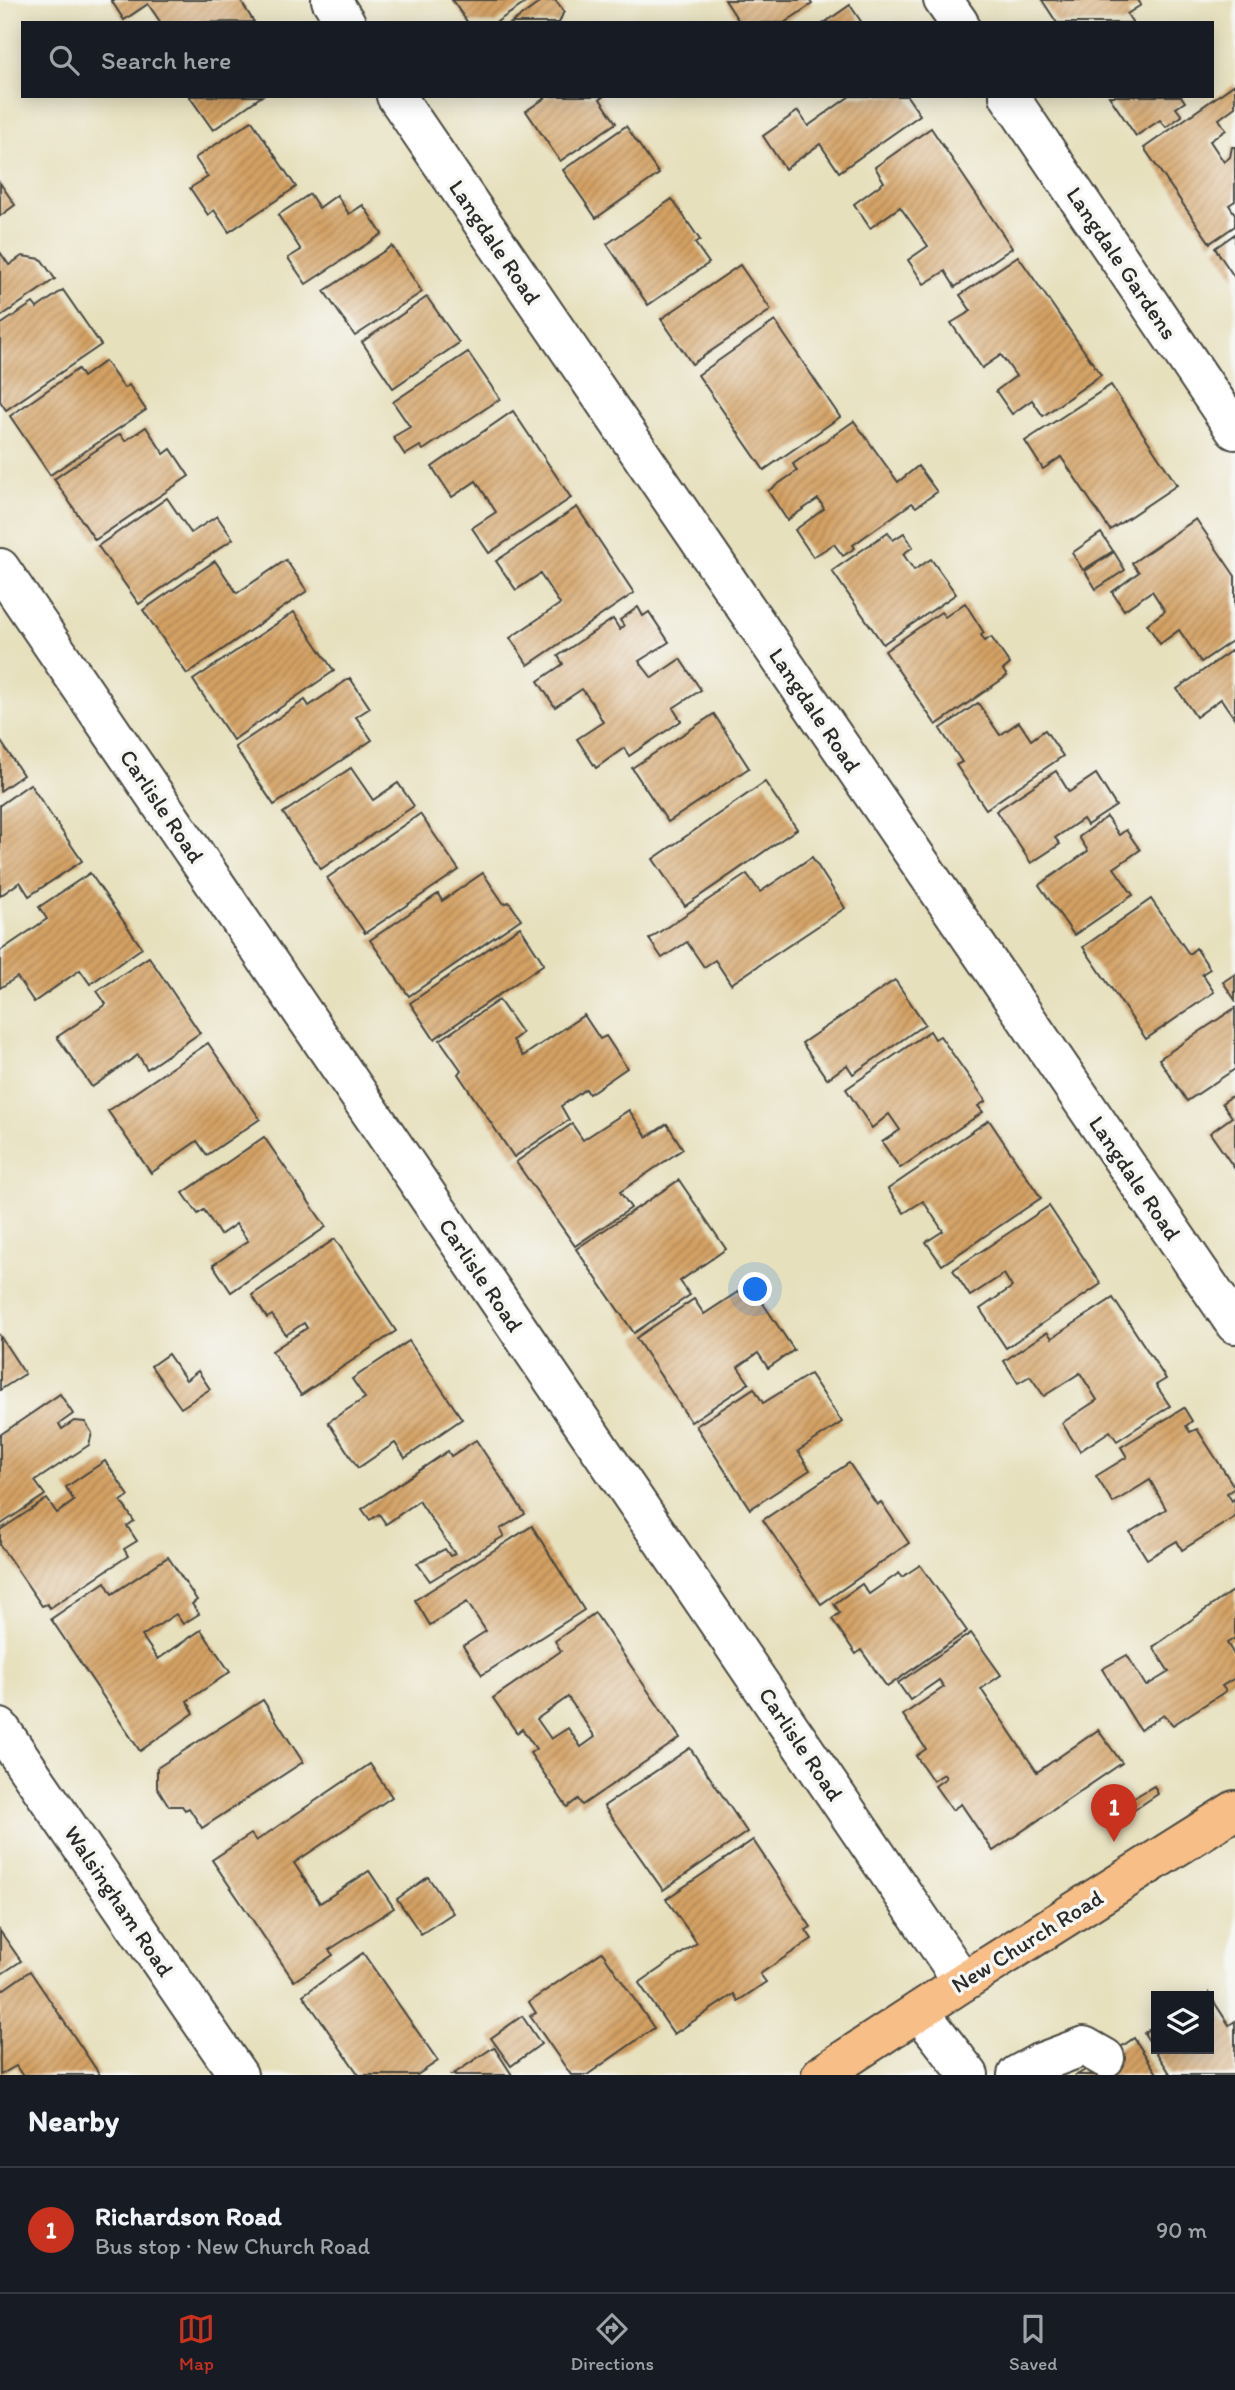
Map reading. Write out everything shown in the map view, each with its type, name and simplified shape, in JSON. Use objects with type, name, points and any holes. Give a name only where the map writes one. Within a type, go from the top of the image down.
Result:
[{"type":"main road","name":"New Church Road","points":[[821,2075],[1235,1810]]},
{"type":"street","points":[[331,0],[345,21]]},
{"type":"street","points":[[943,0],[958,21]]},
{"type":"street","name":"Langdale Road","points":[[397,98],[1235,1324]]},
{"type":"street","name":"Langdale Gardens","points":[[1010,98],[1235,430]]},
{"type":"street","name":"Carlisle Road","points":[[0,568],[963,1982]]},
{"type":"street","name":"Walsingham Road","points":[[0,1728],[238,2075]]},
{"type":"street","points":[[919,2011],[969,2075]]},
{"type":"street","points":[[1017,2075],[1039,2063],[1084,2046],[1105,2058]]},
{"type":"building","points":[[111,0],[240,0],[253,21],[160,21],[148,4],[124,20]]},
{"type":"building","points":[[452,0],[530,0],[498,21],[467,21]]},
{"type":"building","points":[[555,0],[564,11],[560,21],[514,21],[542,1]]},
{"type":"building","points":[[725,0],[809,0],[812,4],[787,21],[739,21]]},
{"type":"building","points":[[1042,0],[1138,0],[1141,5],[1127,14],[1132,21],[1056,21]]},
{"type":"building","points":[[850,5],[861,21],[827,21]]},
{"type":"building","points":[[1235,84],[1235,107],[1219,119],[1226,130],[1210,141],[1224,162],[1230,157],[1232,147],[1235,147],[1235,201],[1229,205],[1235,214],[1235,226],[1210,243],[1144,148]]},
{"type":"building","points":[[190,98],[259,98],[213,130]]},
{"type":"building","points":[[545,98],[601,98],[616,123],[560,161],[526,111]]},
{"type":"building","points":[[847,98],[908,98],[920,115],[839,172],[820,144],[785,169],[763,136],[798,111],[808,126]]},
{"type":"building","points":[[1110,98],[1182,98],[1185,102],[1176,108],[1182,116],[1166,127],[1160,120],[1136,136]]},
{"type":"building","points":[[252,121],[296,187],[229,232],[214,210],[208,215],[190,188],[208,177],[195,158]]},
{"type":"building","points":[[626,126],[659,174],[596,218],[563,170]]},
{"type":"building","points":[[931,128],[1012,248],[955,287],[945,271],[924,284],[908,260],[928,246],[900,207],[870,228],[854,204],[884,182],[875,167]]},
{"type":"building","points":[[0,183],[15,205],[0,216]]},
{"type":"building","points":[[310,194],[319,208],[337,195],[349,214],[363,205],[382,234],[306,284],[288,258],[301,250],[278,215]]},
{"type":"building","points":[[672,199],[700,240],[695,243],[709,263],[648,305],[607,244]]},
{"type":"building","points":[[1235,234],[1235,278],[1215,248]]},
{"type":"building","points":[[392,246],[422,292],[355,336],[324,291]]},
{"type":"building","points":[[0,252],[9,265],[22,256],[41,259],[55,279],[0,317]]},
{"type":"building","points":[[1018,256],[1101,375],[1043,416],[1032,400],[1012,414],[996,391],[1016,376],[1001,355],[982,368],[951,323],[971,311],[960,295]]},
{"type":"building","points":[[740,265],[771,310],[692,364],[661,319]]},
{"type":"building","points":[[63,290],[101,345],[6,410],[0,401],[0,325],[33,303],[37,308]]},
{"type":"building","points":[[427,297],[459,343],[393,388],[362,342]]},
{"type":"building","points":[[775,321],[840,417],[764,470],[698,375]]},
{"type":"building","points":[[468,352],[500,399],[423,450],[420,446],[405,455],[393,437],[410,427],[393,402]]},
{"type":"building","points":[[105,361],[124,388],[129,385],[146,410],[50,475],[10,416],[78,369],[83,377]]},
{"type":"building","points":[[1111,385],[1177,485],[1110,530],[1061,457],[1043,469],[1025,441]]},
{"type":"building","points":[[513,411],[571,498],[489,553],[472,528],[496,512],[476,481],[452,497],[432,467]]},
{"type":"building","points":[[854,421],[898,482],[918,466],[937,492],[916,507],[912,503],[853,545],[855,548],[843,556],[834,544],[813,557],[795,530],[824,509],[821,503],[818,499],[787,520],[768,491],[797,471],[793,464]]},
{"type":"building","points":[[146,427],[164,454],[171,449],[189,476],[95,540],[54,479],[120,434],[125,441]]},
{"type":"building","points":[[167,498],[191,533],[217,516],[233,539],[139,604],[98,546]]},
{"type":"building","points":[[577,507],[634,593],[528,665],[510,638],[560,604],[540,574],[516,590],[496,561]]},
{"type":"building","points":[[1196,519],[1235,576],[1235,639],[1201,662],[1179,630],[1160,644],[1147,624],[1165,611],[1152,591],[1124,610],[1112,592],[1139,572],[1132,563]]},
{"type":"building","points":[[888,532],[893,540],[904,533],[913,547],[903,554],[914,570],[931,559],[956,594],[883,644],[832,571]]},
{"type":"building","points":[[1101,533],[1113,551],[1083,570],[1072,553]]},
{"type":"building","points":[[1114,552],[1125,570],[1096,589],[1085,571]]},
{"type":"building","points":[[286,560],[307,591],[187,674],[143,610],[215,561],[237,593]]},
{"type":"building","points":[[965,603],[984,633],[981,635],[985,641],[991,637],[1010,664],[1003,670],[1007,676],[936,725],[885,651],[941,612],[945,617]]},
{"type":"building","points":[[638,607],[643,616],[649,612],[669,642],[639,661],[645,669],[652,678],[680,659],[701,690],[673,708],[681,721],[629,756],[624,748],[596,768],[577,739],[603,722],[593,704],[582,689],[555,707],[538,681],[563,664],[558,656],[613,619],[620,630],[624,626],[620,620]]},
{"type":"building","points":[[294,612],[334,671],[233,740],[193,680]]},
{"type":"building","points":[[1235,648],[1235,719],[1221,699],[1196,717],[1177,689]]},
{"type":"building","points":[[350,678],[370,708],[356,717],[372,740],[274,805],[235,747],[305,700],[309,706]]},
{"type":"building","points":[[978,703],[1000,735],[1019,722],[1031,740],[1045,730],[1063,756],[986,809],[956,765],[962,762],[940,729]]},
{"type":"building","points":[[714,714],[749,768],[668,822],[632,768]]},
{"type":"building","points":[[0,740],[23,775],[0,791]]},
{"type":"building","points":[[351,768],[373,800],[398,783],[414,806],[321,869],[283,813]]},
{"type":"building","points":[[1056,771],[1069,792],[1096,774],[1116,806],[1087,825],[1083,819],[1055,838],[1060,844],[1031,863],[996,811]]},
{"type":"building","points":[[765,782],[797,829],[685,906],[653,859]]},
{"type":"building","points":[[30,784],[82,861],[29,896],[20,882],[0,896],[0,805]]},
{"type":"building","points":[[420,814],[459,870],[365,933],[327,878]]},
{"type":"building","points":[[1107,817],[1119,835],[1126,830],[1140,850],[1114,868],[1133,895],[1074,935],[1039,885],[1088,851],[1079,837]]},
{"type":"building","points":[[812,857],[845,908],[731,984],[715,960],[704,967],[687,942],[662,958],[649,939],[747,874],[760,892]]},
{"type":"building","points":[[90,873],[142,948],[90,984],[80,970],[34,1002],[17,977],[0,988],[0,951],[47,919],[39,907]]},
{"type":"building","points":[[483,873],[504,904],[509,902],[521,919],[409,996],[370,940],[438,894],[442,901]]},
{"type":"building","points":[[1151,899],[1189,954],[1196,948],[1210,969],[1202,974],[1214,992],[1146,1039],[1083,947]]},
{"type":"building","points":[[520,927],[544,964],[434,1039],[410,1003]]},
{"type":"building","points":[[149,957],[200,1033],[147,1069],[138,1055],[92,1087],[57,1037],[106,1004],[97,991]]},
{"type":"building","points":[[1235,974],[1235,1000],[1223,982]]},
{"type":"building","points":[[895,980],[925,1024],[853,1074],[847,1065],[827,1079],[802,1043]]},
{"type":"building","points":[[499,1000],[522,1033],[513,1040],[523,1056],[584,1015],[600,1039],[606,1036],[627,1068],[589,1094],[586,1089],[561,1106],[569,1120],[514,1157],[458,1074],[461,1070],[440,1040]]},
{"type":"building","points":[[1235,1008],[1235,1069],[1187,1101],[1159,1059]]},
{"type":"building","points":[[930,1031],[935,1039],[940,1036],[986,1101],[978,1106],[983,1112],[900,1168],[882,1142],[900,1130],[889,1114],[872,1128],[846,1089]]},
{"type":"building","points":[[208,1043],[260,1119],[207,1155],[197,1141],[151,1173],[108,1111]]},
{"type":"building","points":[[1235,1094],[1235,1169],[1210,1133],[1232,1117],[1222,1103]]},
{"type":"building","points":[[629,1110],[647,1137],[667,1124],[683,1149],[620,1192],[631,1208],[575,1246],[516,1162],[572,1124],[583,1140]]},
{"type":"building","points":[[989,1120],[1041,1198],[942,1265],[926,1242],[943,1231],[923,1201],[904,1213],[888,1189]]},
{"type":"building","points":[[264,1137],[326,1227],[231,1292],[213,1265],[248,1241],[236,1224],[220,1235],[204,1210],[198,1214],[183,1193]]},
{"type":"building","points":[[679,1180],[726,1249],[680,1281],[690,1295],[634,1333],[576,1249]]},
{"type":"building","points":[[1049,1206],[1101,1284],[1006,1348],[980,1309],[1012,1287],[1004,1274],[970,1296],[953,1270]]},
{"type":"building","points":[[335,1239],[396,1331],[301,1395],[272,1351],[307,1328],[304,1323],[286,1335],[272,1315],[267,1318],[252,1295]]},
{"type":"building","points":[[750,1284],[794,1350],[768,1368],[758,1353],[738,1367],[749,1383],[691,1422],[636,1338],[694,1299],[704,1314]]},
{"type":"building","points":[[1113,1298],[1166,1379],[1156,1385],[1170,1406],[1117,1441],[1110,1431],[1080,1451],[1062,1423],[1097,1400],[1080,1373],[1044,1396],[1030,1376],[1018,1383],[1004,1361],[1047,1332],[1052,1338]]},
{"type":"building","points":[[0,1336],[25,1374],[0,1390]]},
{"type":"building","points":[[409,1341],[462,1419],[405,1458],[395,1443],[358,1468],[328,1422],[365,1398],[352,1379]]},
{"type":"building","points":[[168,1354],[186,1380],[198,1371],[210,1389],[181,1408],[151,1366]]},
{"type":"building","points":[[810,1374],[842,1422],[798,1451],[810,1470],[750,1509],[696,1426],[754,1388],[763,1403]]},
{"type":"building","points":[[60,1394],[73,1414],[59,1424],[62,1429],[74,1421],[85,1422],[92,1433],[89,1445],[35,1481],[45,1495],[0,1525],[0,1435]]},
{"type":"building","points":[[1184,1408],[1192,1421],[1186,1426],[1190,1432],[1197,1429],[1235,1488],[1227,1493],[1232,1501],[1235,1498],[1235,1517],[1182,1550],[1177,1541],[1147,1559],[1130,1532],[1166,1509],[1150,1480],[1113,1503],[1096,1476],[1127,1457],[1121,1447]]},
{"type":"building","points":[[476,1440],[525,1514],[500,1529],[504,1536],[430,1581],[417,1563],[445,1549],[450,1556],[455,1554],[419,1501],[386,1524],[379,1514],[370,1520],[362,1509],[448,1451],[451,1456]]},
{"type":"building","points":[[105,1461],[129,1496],[121,1501],[134,1521],[127,1526],[137,1541],[124,1549],[128,1556],[50,1608],[47,1604],[42,1606],[0,1545],[0,1530],[47,1499],[57,1513],[74,1501],[66,1487]]},
{"type":"building","points":[[849,1463],[877,1505],[881,1502],[909,1543],[821,1604],[763,1520]]},
{"type":"building","points":[[532,1526],[584,1610],[482,1675],[463,1646],[486,1631],[467,1602],[430,1625],[415,1600]]},
{"type":"building","points":[[168,1557],[197,1600],[192,1604],[199,1614],[183,1624],[176,1614],[142,1636],[158,1659],[201,1630],[230,1672],[187,1701],[194,1713],[140,1751],[51,1619],[105,1582],[112,1594]]},
{"type":"building","points":[[920,1565],[967,1631],[887,1687],[861,1650],[856,1654],[832,1619],[840,1613],[834,1604],[862,1584],[869,1594],[899,1573],[902,1577]]},
{"type":"building","points":[[1235,1589],[1235,1638],[1227,1643],[1235,1656],[1235,1678],[1222,1686],[1226,1691],[1173,1725],[1164,1715],[1140,1730],[1102,1669],[1127,1655],[1146,1686],[1169,1672],[1153,1647]]},
{"type":"building","points":[[595,1613],[680,1738],[582,1805],[578,1799],[567,1807],[530,1753],[536,1749],[522,1729],[517,1733],[493,1698],[561,1651],[555,1641]],"holes":[[[568,1697],[595,1737],[581,1747],[568,1728],[551,1739],[537,1719]]]},
{"type":"building","points":[[971,1633],[1001,1675],[981,1689],[1037,1772],[1098,1730],[1122,1763],[993,1851],[961,1804],[952,1810],[935,1786],[946,1778],[944,1774],[933,1781],[916,1756],[926,1749],[903,1715],[944,1687],[939,1680],[910,1700],[898,1683]]},
{"type":"building","points":[[263,1700],[303,1762],[202,1828],[189,1808],[185,1810],[182,1806],[169,1806],[157,1787],[157,1768]]},
{"type":"building","points":[[690,1748],[747,1832],[663,1890],[604,1806]]},
{"type":"building","points":[[370,1764],[392,1797],[294,1863],[320,1903],[369,1871],[394,1908],[329,1950],[333,1955],[294,1981],[212,1860],[251,1834],[256,1841]]},
{"type":"building","points":[[1154,1786],[1158,1794],[1131,1812],[1125,1803]]},
{"type":"building","points":[[753,1840],[811,1927],[806,1930],[812,1939],[760,1974],[766,1982],[738,2001],[734,1994],[674,2034],[639,1983],[697,1943],[666,1899]]},
{"type":"building","points":[[428,1877],[453,1913],[421,1934],[397,1899]]},
{"type":"building","points":[[0,1931],[21,1961],[0,1975]]},
{"type":"building","points":[[602,1952],[654,2028],[587,2075],[571,2075],[530,2016],[536,2013],[529,2002]]},
{"type":"building","points":[[363,1953],[438,2061],[417,2075],[359,2075],[303,1995]]},
{"type":"building","points":[[30,1971],[100,2075],[22,2075],[16,2066],[0,2075],[0,1992]]},
{"type":"building","points":[[1214,2002],[1229,2025],[1235,2021],[1235,2075],[1171,2075],[1158,2054],[1214,2054]]},
{"type":"building","points":[[522,2016],[541,2044],[511,2066],[491,2038]]},
{"type":"building","points":[[1151,2028],[1151,2044],[1144,2033]]},
{"type":"building","points":[[1134,2038],[1158,2075],[1077,2075],[1105,2058]]},
{"type":"building","points":[[494,2047],[512,2075],[452,2075]]},
{"type":"place","name":"Richardson Road","points":[[1114,1842]]}]
